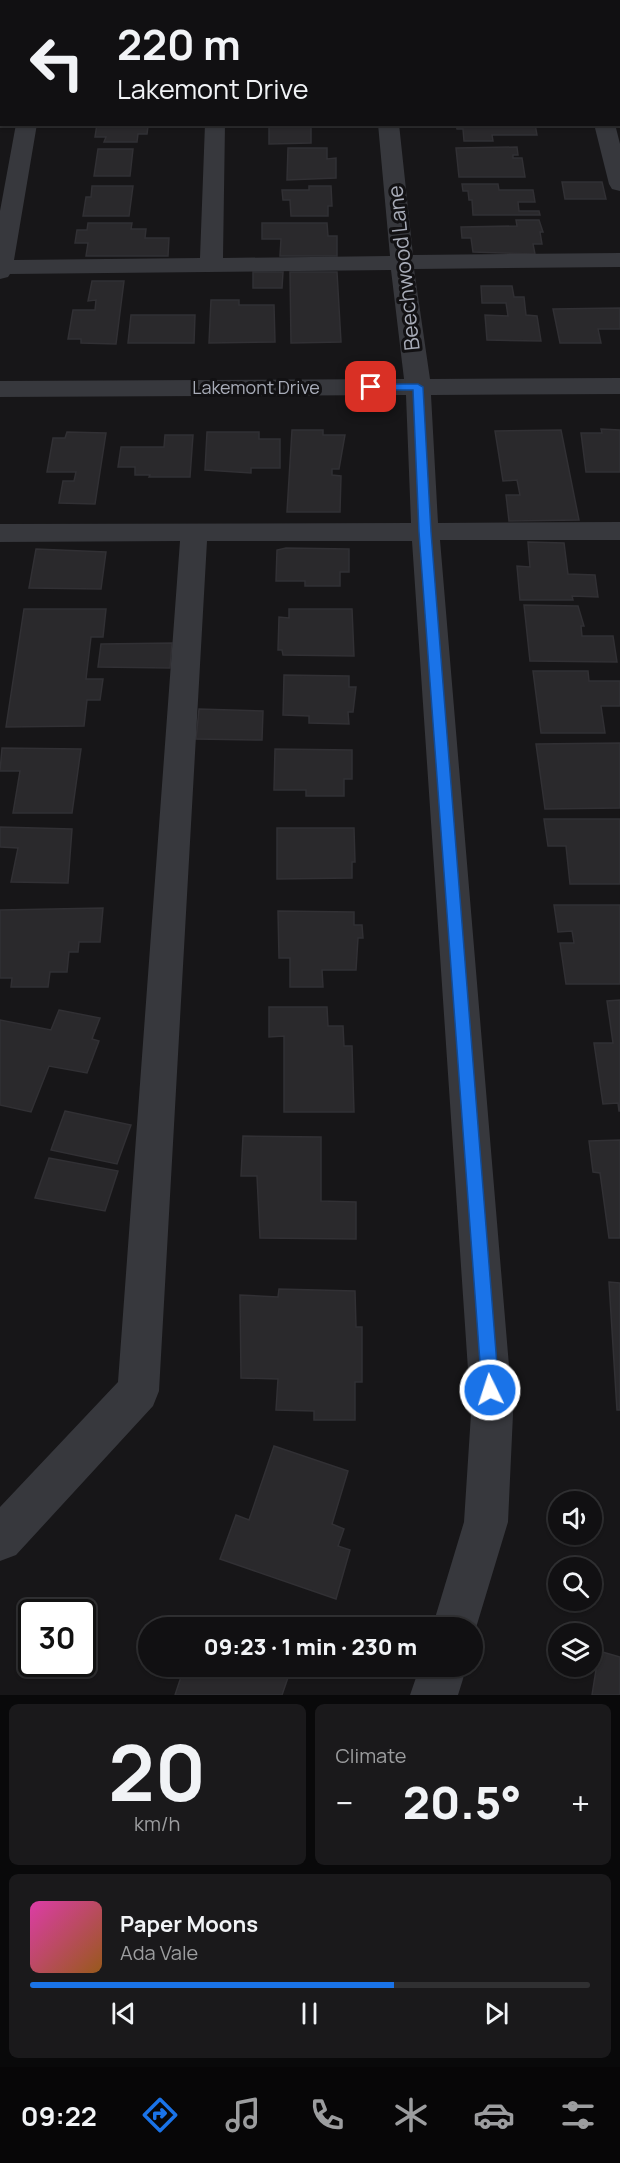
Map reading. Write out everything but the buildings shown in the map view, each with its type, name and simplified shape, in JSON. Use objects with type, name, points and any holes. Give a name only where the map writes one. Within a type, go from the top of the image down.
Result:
[{"type":"street","points":[[27,126],[1,269],[211,264],[620,260]]},
{"type":"street","points":[[211,264],[215,126]]},
{"type":"street","name":"Beechwood Lane","points":[[388,126],[402,263],[418,387],[425,532],[492,1414],[486,1522],[458,1617]]},
{"type":"street","points":[[605,126],[620,184]]},
{"type":"street","name":"Lakemont Drive","points":[[0,388],[620,387]]},
{"type":"street","points":[[0,533],[620,531]]},
{"type":"street","points":[[0,1539],[138,1391],[194,533]]},
{"type":"street","points":[[434,1695],[440,1677]]},
{"type":"route","points":[[371,387],[418,387],[425,532],[490,1390]]}]
